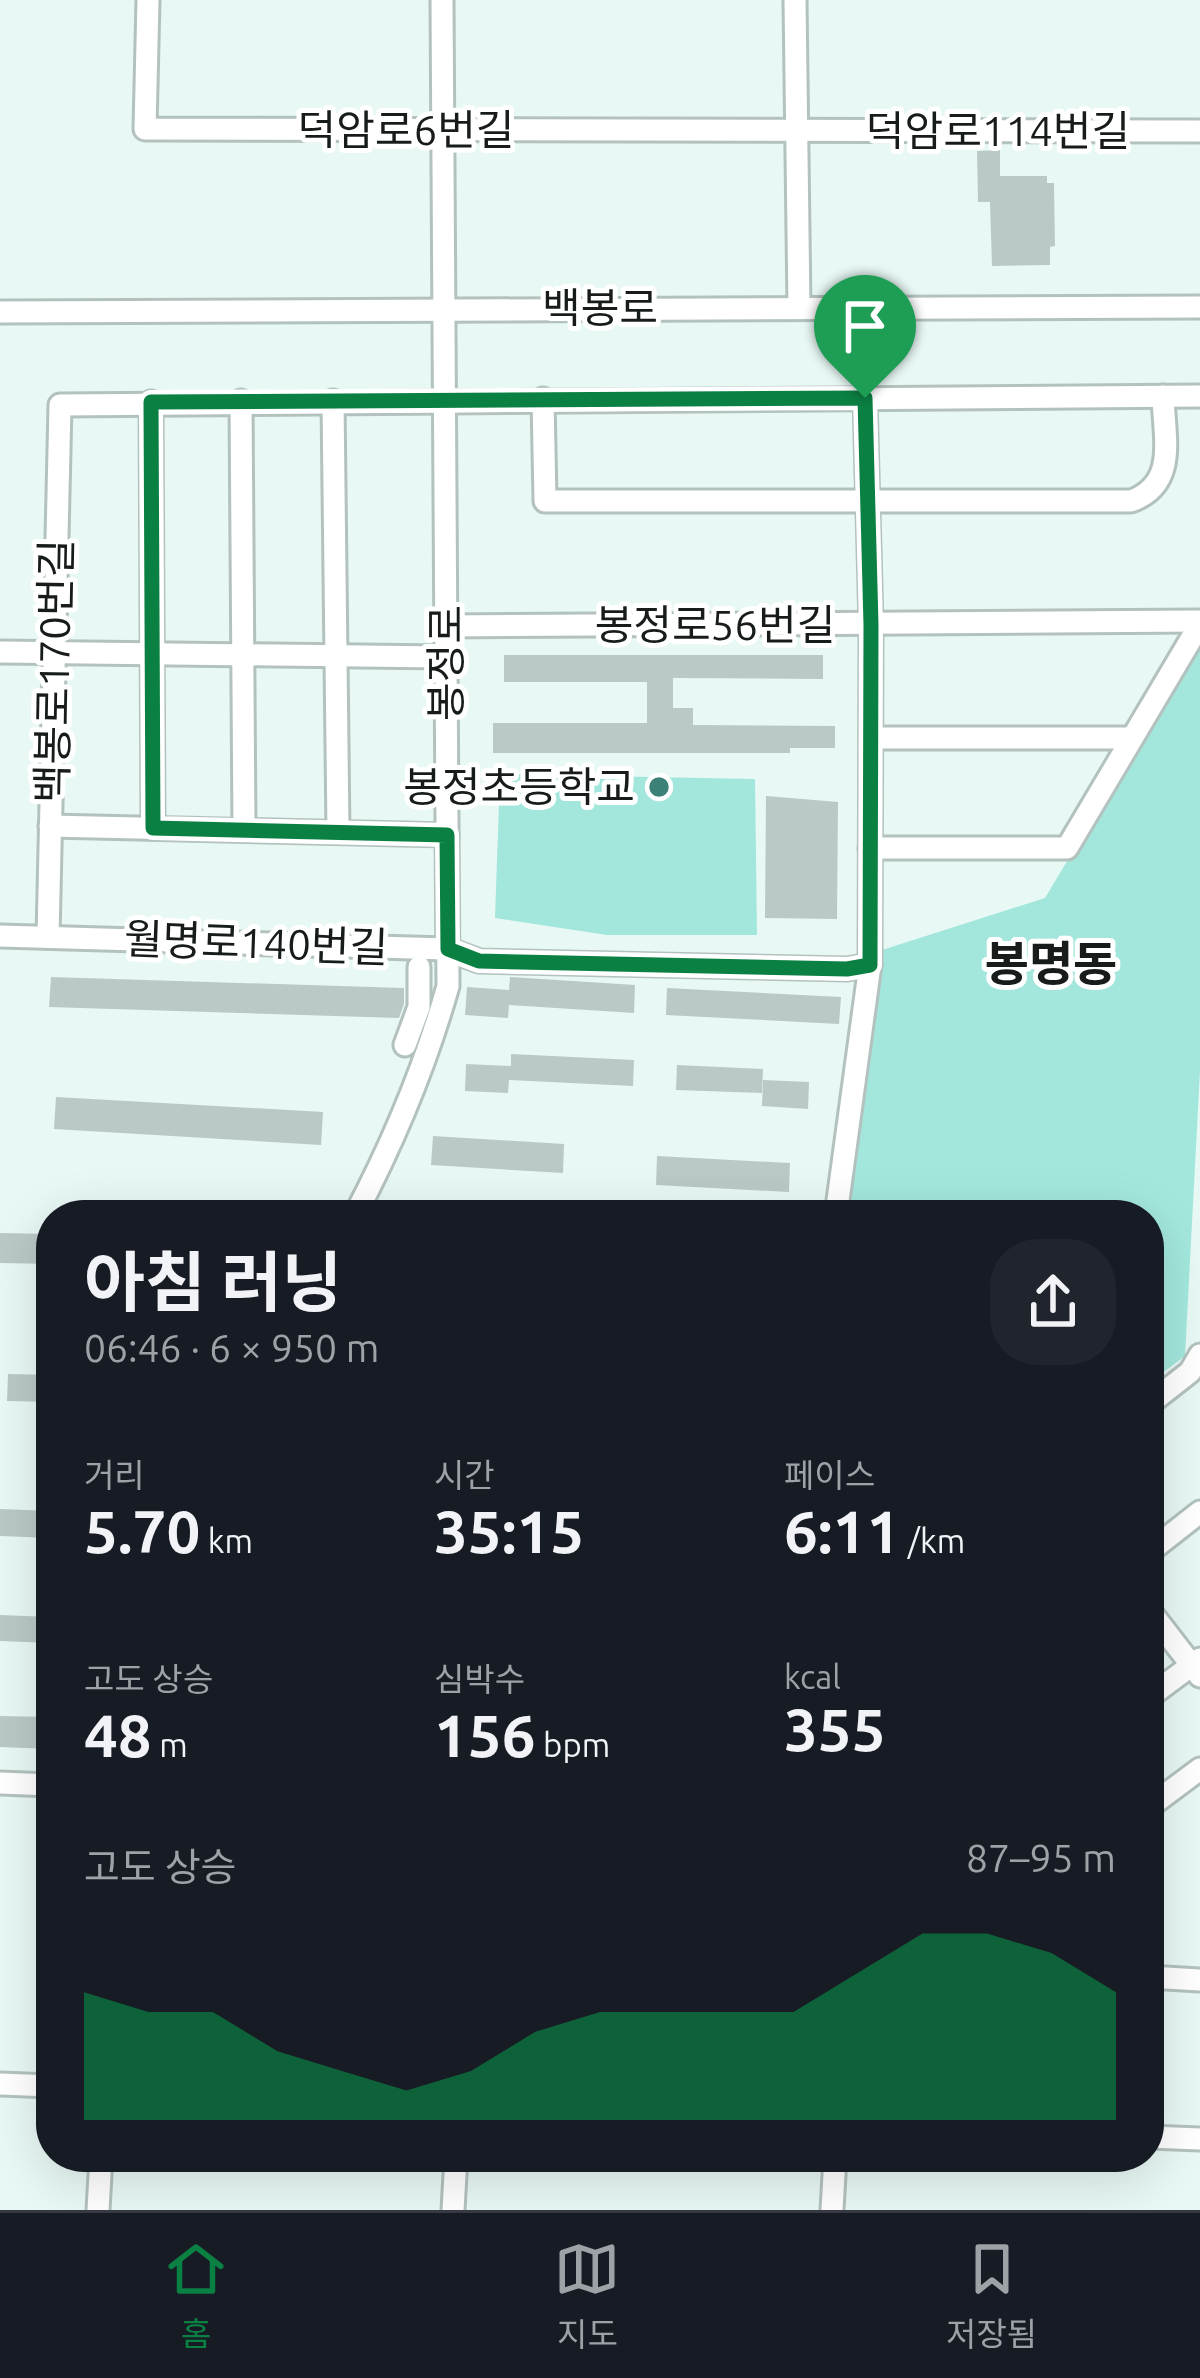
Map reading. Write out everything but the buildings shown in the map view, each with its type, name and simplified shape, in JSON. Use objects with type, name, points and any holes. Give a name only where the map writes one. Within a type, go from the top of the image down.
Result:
[{"type":"street","name":"덕암로6번길","points":[[148,0],[146,129],[796,131]]},
{"type":"street","name":"봉정로","points":[[363,1200],[429,1052],[448,986],[442,0]]},
{"type":"street","points":[[795,0],[799,308]]},
{"type":"street","name":"덕암로114번길","points":[[796,131],[1200,131]]},
{"type":"street","name":"백봉로","points":[[0,312],[1200,308]]},
{"type":"street","points":[[543,399],[545,501],[1131,501],[1152,493],[1163,475],[1162,396]]},
{"type":"street","points":[[153,828],[151,402],[1200,396]]},
{"type":"street","points":[[838,1200],[870,965],[871,625],[865,398]]},
{"type":"street","points":[[333,400],[338,832]]},
{"type":"street","points":[[241,401],[244,830]]},
{"type":"street","name":"백봉로170번길","points":[[48,937],[60,405],[151,402]]},
{"type":"street","points":[[870,848],[1067,848],[1200,623]]},
{"type":"street","name":"봉정로56번길","points":[[445,626],[1200,623]]},
{"type":"street","points":[[0,652],[445,657]]},
{"type":"street","points":[[871,737],[1131,738]]},
{"type":"street","points":[[50,826],[447,835]]},
{"type":"street","name":"월명로140번길","points":[[0,936],[448,949],[479,961],[847,969],[870,965]]},
{"type":"street","points":[[405,1045],[419,1006],[419,967]]},
{"type":"street","points":[[1164,1392],[1190,1372],[1200,1355]]},
{"type":"street","points":[[1164,1540],[1200,1512]]},
{"type":"street","points":[[1164,1628],[1197,1667],[1164,1687]]},
{"type":"street","points":[[1164,1796],[1200,1768]]},
{"type":"street","points":[[0,1783],[36,1784]]},
{"type":"street","points":[[1164,1978],[1200,1980]]},
{"type":"street","points":[[0,2084],[36,2085]]},
{"type":"street","points":[[1164,2138],[1200,2139]]},
{"type":"street","points":[[98,2210],[100,2172]]},
{"type":"street","points":[[453,2210],[455,2172]]},
{"type":"street","points":[[832,2210],[834,2172]]},
{"type":"green space","points":[[1200,639],[1200,1071],[1185,1356],[1164,1372],[1164,1200],[847,1200],[879,951],[1045,898]]},
{"type":"green space","points":[[500,774],[755,779],[757,935],[607,935],[495,918]]},
{"type":"place","name":"봉정초등학교","points":[[659,787]]},
{"type":"district","name":"봉명동","points":[[1051,964]]},
{"type":"route","points":[[865,398],[871,625],[870,965],[847,969],[479,961],[448,949],[447,835],[153,828],[151,402],[865,398]]}]
